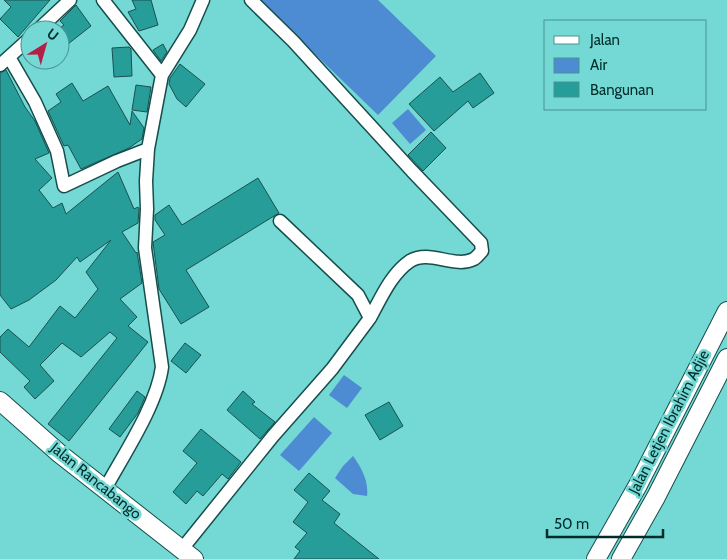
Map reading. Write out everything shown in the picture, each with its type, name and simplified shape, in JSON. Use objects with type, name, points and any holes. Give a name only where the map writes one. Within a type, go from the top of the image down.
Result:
[{"type":"street","points":[[49,20],[70,0]]},
{"type":"street","points":[[103,0],[162,75]]},
{"type":"street","points":[[105,489],[152,403],[161,376],[162,366],[145,248],[148,149],[162,75],[190,30],[203,0]]},
{"type":"street","points":[[188,554],[274,436],[332,369],[370,318],[390,282],[400,269],[412,260],[428,256],[456,262],[474,259],[482,251],[481,243],[293,41],[251,0]]},
{"type":"street","points":[[20,47],[5,61],[35,102],[57,151],[64,186],[117,161],[148,149]]},
{"type":"street","points":[[280,221],[358,295],[370,318]]},
{"type":"street","name":"Jalan Letjen Ibrahim Adjie","points":[[596,559],[638,485],[727,311]]},
{"type":"street","name":"Jalan Letjen Ibrahim Adjie","points":[[621,559],[656,497],[727,358]]},
{"type":"street","name":"Jalan Rancabango","points":[[0,401],[60,454],[188,554]]},
{"type":"street","points":[[638,485],[656,497]]},
{"type":"water","points":[[259,0],[378,0],[436,56],[378,115]]},
{"type":"water","points":[[408,109],[426,130],[410,144],[392,123]]},
{"type":"water","points":[[344,375],[362,388],[347,408],[329,395]]},
{"type":"water","points":[[314,417],[332,433],[299,471],[280,455]]},
{"type":"water","points":[[353,456],[366,480],[367,496],[353,494],[335,478]]},
{"type":"building","points":[[4,0],[50,0],[33,20],[20,20],[20,35],[18,37],[0,19],[11,7]]},
{"type":"building","points":[[132,0],[151,0],[158,25],[139,31],[128,12],[136,9]]},
{"type":"building","points":[[76,5],[91,26],[70,42],[70,20],[61,20]]},
{"type":"building","points":[[163,44],[167,52],[161,61],[153,50]]},
{"type":"building","points":[[129,47],[131,49],[132,76],[114,77],[112,48]]},
{"type":"building","points":[[180,64],[205,84],[186,107],[177,99],[169,84],[170,78]]},
{"type":"building","points":[[6,70],[25,107],[35,121],[49,153],[35,159],[52,178],[39,190],[53,208],[62,203],[66,214],[118,172],[134,209],[138,207],[139,209],[138,223],[122,232],[137,252],[142,283],[120,299],[137,317],[128,326],[148,342],[69,441],[48,424],[117,338],[110,332],[81,357],[62,343],[40,365],[54,381],[35,399],[24,387],[30,381],[0,352],[0,337],[8,329],[29,347],[60,306],[75,318],[98,289],[86,272],[111,240],[80,262],[77,257],[56,280],[29,300],[11,309],[0,295],[0,73]]},
{"type":"building","points":[[480,73],[494,93],[473,108],[468,101],[434,131],[409,104],[440,77],[453,92]]},
{"type":"building","points":[[72,83],[83,101],[108,86],[130,125],[132,111],[144,128],[142,139],[129,148],[81,169],[68,145],[64,146],[48,111],[61,102],[56,94]]},
{"type":"building","points":[[136,85],[151,87],[147,112],[132,110]]},
{"type":"building","points":[[431,132],[446,148],[423,171],[408,155]]},
{"type":"building","points":[[258,178],[279,213],[186,270],[209,307],[181,324],[159,289],[153,242],[165,235],[155,220],[155,215],[169,205],[182,225]]},
{"type":"building","points":[[185,343],[201,355],[186,373],[171,361]]},
{"type":"building","points":[[137,391],[145,397],[138,413],[120,437],[109,429]]},
{"type":"building","points":[[243,391],[255,402],[252,404],[275,422],[260,439],[227,410]]},
{"type":"building","points":[[389,402],[403,426],[380,440],[365,415]]},
{"type":"building","points":[[201,429],[241,462],[228,479],[222,474],[203,496],[197,491],[186,504],[173,492],[197,463],[183,451]]},
{"type":"building","points":[[309,473],[330,491],[322,500],[340,514],[334,523],[379,559],[294,559],[300,551],[295,547],[307,533],[293,522],[308,502],[294,490]]}]
